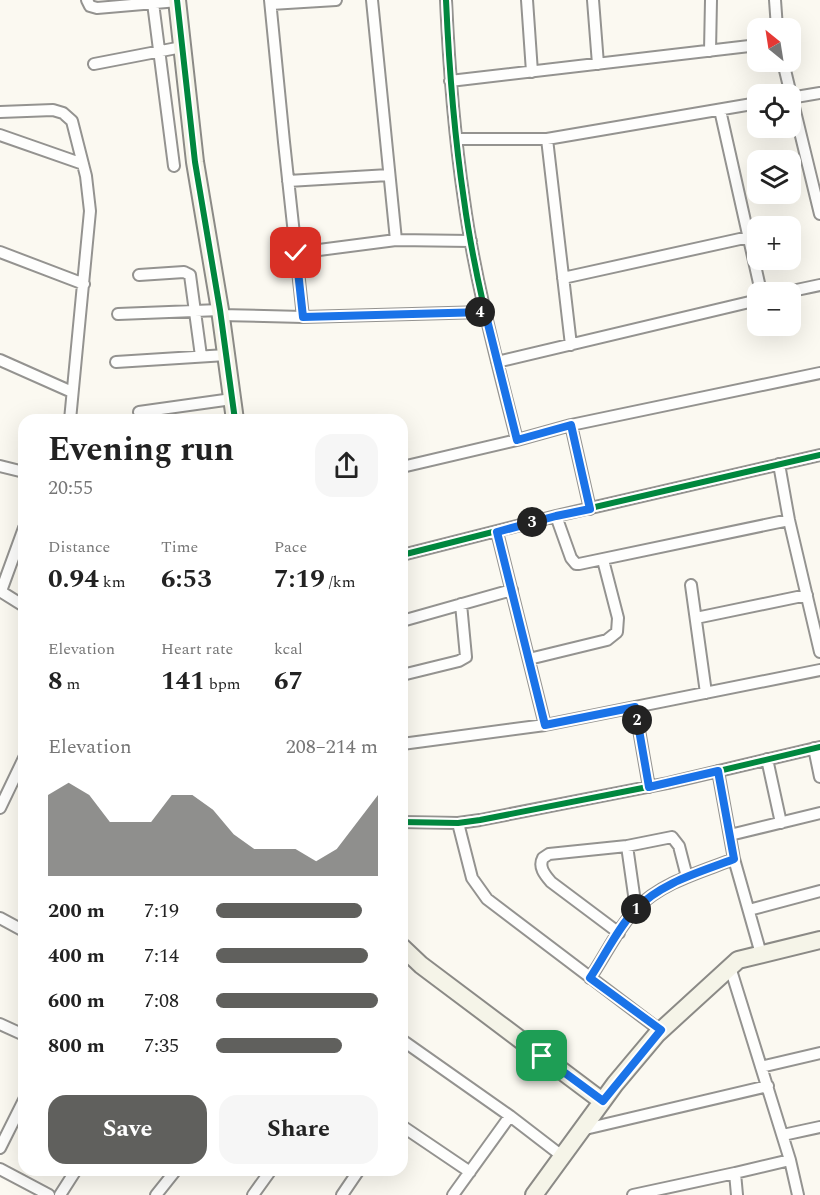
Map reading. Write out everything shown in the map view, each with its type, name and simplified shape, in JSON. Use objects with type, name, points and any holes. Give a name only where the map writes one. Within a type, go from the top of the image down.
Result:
[{"type":"street","points":[[87,0],[90,6],[98,8],[178,1],[195,162],[234,414]]},
{"type":"street","points":[[303,317],[271,2],[336,0]]},
{"type":"street","points":[[372,0],[396,240]]},
{"type":"street","points":[[446,0],[450,81],[464,202],[485,312],[517,440]]},
{"type":"street","points":[[527,0],[532,72]]},
{"type":"street","points":[[593,0],[598,64]]},
{"type":"street","points":[[710,51],[711,0]]},
{"type":"street","points":[[775,0],[776,18]]},
{"type":"street","points":[[153,3],[174,166]]},
{"type":"street","points":[[450,81],[747,46]]},
{"type":"street","points":[[94,64],[182,47]]},
{"type":"street","points":[[801,96],[820,93]]},
{"type":"street","points":[[457,139],[547,139],[747,105]]},
{"type":"street","points":[[0,112],[53,110],[63,113],[72,121],[83,164],[90,211],[70,414]]},
{"type":"street","points":[[720,110],[747,232]]},
{"type":"street","points":[[0,135],[83,164]]},
{"type":"street","points":[[801,135],[820,214]]},
{"type":"street","points":[[547,139],[570,345]]},
{"type":"street","points":[[288,182],[390,175]]},
{"type":"street","points":[[563,278],[747,237]]},
{"type":"street","points":[[296,253],[396,240],[471,241]]},
{"type":"street","points":[[0,252],[84,284]]},
{"type":"street","points":[[139,275],[187,273],[192,278],[201,356]]},
{"type":"street","points":[[801,289],[820,285]]},
{"type":"street","points":[[497,362],[747,303]]},
{"type":"street","points":[[118,314],[196,311],[303,317],[485,312]]},
{"type":"street","points":[[116,362],[226,355]]},
{"type":"street","points":[[0,360],[72,392]]},
{"type":"street","points":[[408,466],[571,425],[820,373]]},
{"type":"street","points":[[139,412],[232,399]]},
{"type":"street","points":[[571,425],[590,509]]},
{"type":"street","points":[[408,554],[556,516],[820,455]]},
{"type":"street","points":[[779,464],[789,520],[820,652]]},
{"type":"street","points":[[0,466],[18,470]]},
{"type":"street","points":[[556,516],[573,562],[579,564],[789,520]]},
{"type":"street","points":[[497,532],[545,725]]},
{"type":"street","points":[[18,544],[1,591],[18,602]]},
{"type":"street","points":[[529,659],[607,640],[617,632],[618,618],[603,560]]},
{"type":"street","points":[[691,585],[706,693]]},
{"type":"street","points":[[408,619],[512,590]]},
{"type":"street","points":[[696,618],[807,595]]},
{"type":"street","points":[[408,674],[459,661],[466,657],[461,604]]},
{"type":"street","points":[[408,743],[545,725],[820,670]]},
{"type":"street","points":[[635,707],[649,787]]},
{"type":"street","points":[[408,822],[458,823],[649,787],[817,747],[820,777]]},
{"type":"street","points":[[767,759],[780,823]]},
{"type":"street","points":[[0,808],[18,770]]},
{"type":"street","points":[[718,771],[734,859],[761,954]]},
{"type":"street","points":[[730,835],[820,813]]},
{"type":"street","points":[[458,823],[468,868],[478,889],[497,908],[661,1030]]},
{"type":"street","points":[[619,933],[551,882],[543,871],[541,861],[549,854],[627,846],[672,837],[679,846],[687,877]]},
{"type":"street","points":[[627,846],[636,909]]},
{"type":"street","points":[[590,978],[636,909],[663,888],[734,859]]},
{"type":"street","points":[[749,910],[820,891]]},
{"type":"street","points":[[0,918],[18,928]]},
{"type":"street","points":[[534,1195],[603,1101],[661,1030],[730,967],[738,960],[820,940]]},
{"type":"street","points":[[408,953],[421,965],[603,1101]]},
{"type":"street","points":[[730,967],[783,1135],[798,1195]]},
{"type":"street","points":[[0,1024],[18,1032]]},
{"type":"street","points":[[408,1044],[510,1116],[562,1156]]},
{"type":"street","points":[[761,1067],[820,1053]]},
{"type":"street","points":[[581,1131],[768,1086]]},
{"type":"street","points":[[0,1148],[18,1114]]},
{"type":"street","points":[[453,1195],[510,1116]]},
{"type":"street","points":[[783,1135],[820,1127]]},
{"type":"street","points":[[408,1130],[470,1172]]},
{"type":"street","points":[[633,1195],[682,1190],[735,1173],[790,1160]]},
{"type":"street","points":[[0,1169],[49,1195]]},
{"type":"street","points":[[735,1173],[737,1195]]},
{"type":"street","points":[[60,1195],[72,1176]]},
{"type":"street","points":[[156,1195],[171,1176]]},
{"type":"street","points":[[253,1195],[267,1176]]},
{"type":"street","points":[[342,1195],[355,1176]]},
{"type":"cycle path","points":[[177,0],[195,162],[220,310],[234,414]]},
{"type":"cycle path","points":[[446,0],[450,75],[460,175],[474,261],[517,440]]},
{"type":"cycle path","points":[[408,553],[556,516],[820,455]]},
{"type":"cycle path","points":[[408,822],[458,823],[480,820],[668,783],[820,747]]},
{"type":"route","points":[[296,253],[303,317],[485,312],[517,440],[571,425],[590,509],[497,532],[545,725],[635,707],[649,787],[718,771],[734,859],[673,883],[650,896],[636,909],[590,978],[661,1030],[603,1101],[542,1056]]}]
